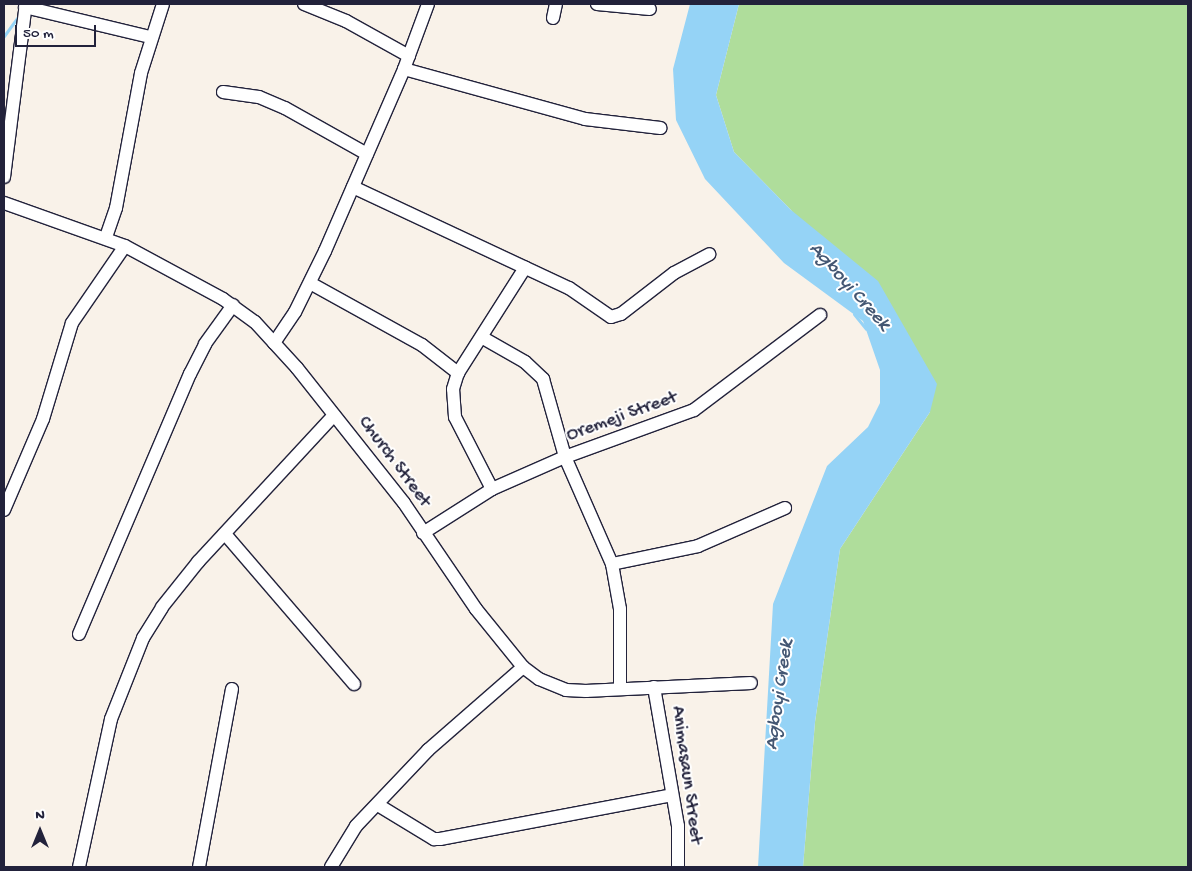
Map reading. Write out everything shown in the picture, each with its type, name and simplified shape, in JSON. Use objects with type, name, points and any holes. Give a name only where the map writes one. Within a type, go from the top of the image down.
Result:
[{"type":"street","points":[[106,237],[116,208],[150,37],[163,4]]},
{"type":"street","points":[[304,4],[346,21],[409,56]]},
{"type":"street","points":[[274,343],[310,284],[404,69],[428,4]]},
{"type":"street","points":[[553,18],[556,4]]},
{"type":"street","points":[[597,4],[650,10]]},
{"type":"street","points":[[4,177],[26,5],[150,37]]},
{"type":"street","points":[[404,69],[585,119],[660,128]]},
{"type":"street","points":[[223,92],[258,97],[285,108],[367,154]]},
{"type":"street","points":[[353,188],[569,288],[606,314],[616,317],[674,273],[708,254]]},
{"type":"street","name":"Church Street","points":[[4,203],[106,237],[233,305],[274,343],[334,415],[404,503],[476,609],[523,667],[539,679],[566,690],[751,683]]},
{"type":"street","points":[[4,510],[43,419],[72,323],[125,246]]},
{"type":"street","points":[[492,489],[455,417],[452,401],[458,373],[483,338],[525,268]]},
{"type":"street","points":[[310,284],[422,345],[458,373]]},
{"type":"street","points":[[80,634],[190,374],[205,344],[233,305]]},
{"type":"street","name":"Oremeji Street","points":[[423,533],[492,489],[565,457],[694,410],[820,315]]},
{"type":"street","points":[[483,338],[525,362],[543,379],[565,457],[612,564],[620,608],[620,689]]},
{"type":"street","points":[[79,867],[103,752],[131,663],[162,607],[225,534],[334,415]]},
{"type":"street","points":[[612,564],[698,546],[784,508]]},
{"type":"street","points":[[225,534],[354,684]]},
{"type":"street","points":[[331,867],[356,826],[378,805],[428,750],[523,667]]},
{"type":"street","name":"Animasaun Street","points":[[654,687],[678,826],[678,867]]},
{"type":"street","points":[[199,867],[232,689]]},
{"type":"street","points":[[378,805],[434,839],[440,839],[672,795]]},
{"type":"green space","points":[[739,4],[1188,4],[1188,867],[803,867],[815,722],[840,549],[930,412],[791,210],[734,152],[716,95]]},
{"type":"water","points":[[690,4],[739,4],[716,95],[734,152],[791,210],[878,281],[937,384],[930,412],[840,549],[815,722],[803,867],[758,867],[773,604],[827,466],[868,427],[880,403],[880,370],[863,321],[784,263],[705,179],[676,120],[673,69]]},
{"type":"waterway","points":[[4,36],[20,14]]},
{"type":"waterway","name":"Agboyi Creek","points":[[854,314],[866,329]]}]
